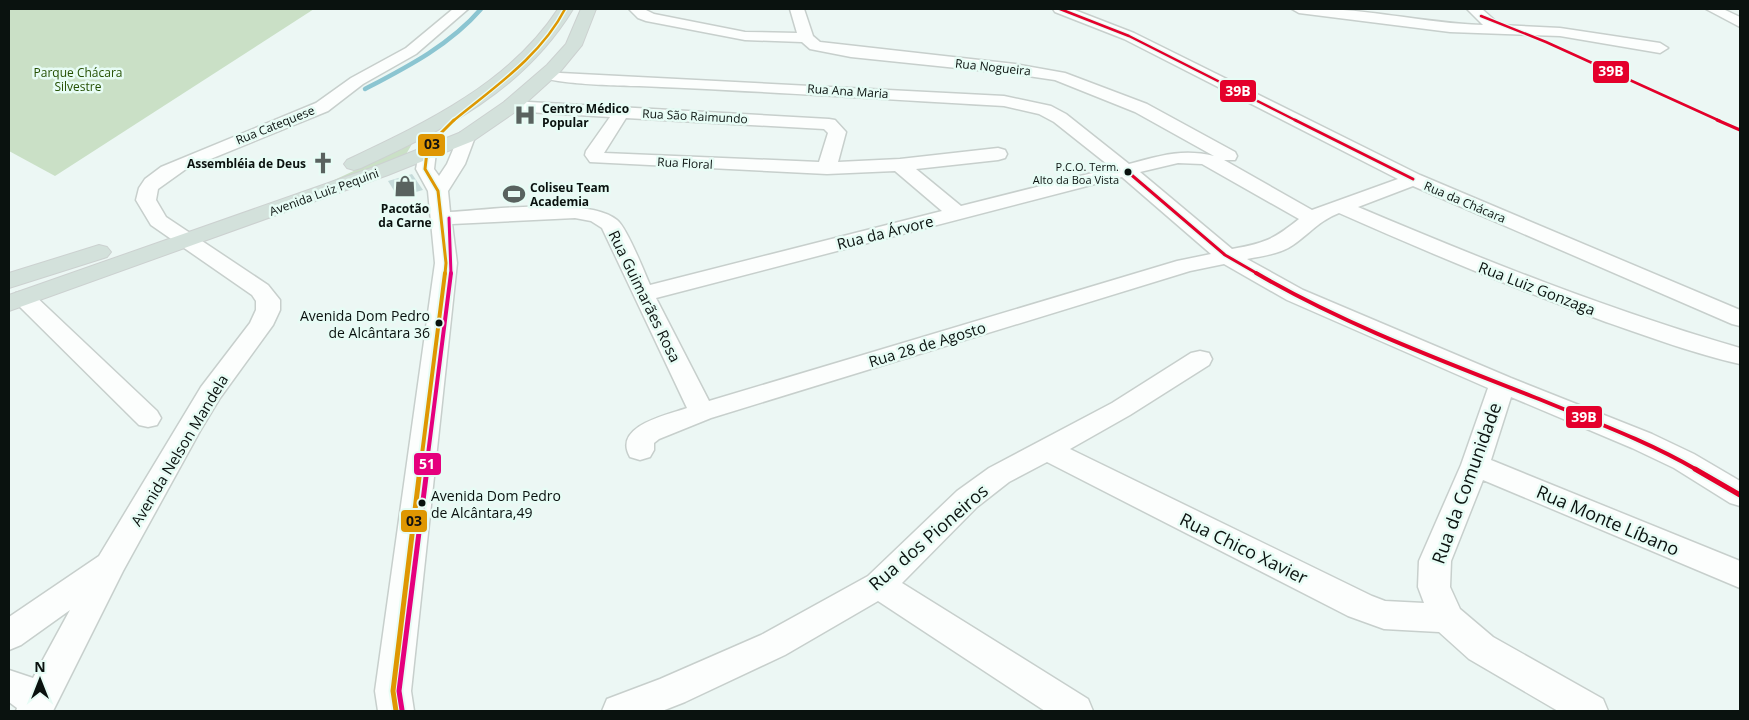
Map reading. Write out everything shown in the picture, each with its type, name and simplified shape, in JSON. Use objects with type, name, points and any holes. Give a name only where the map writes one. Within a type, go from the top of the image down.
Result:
[{"type":"main road","name":"Avenida Luiz Pequini","points":[[14,294],[178,234],[350,166],[480,97],[509,75],[543,42],[558,23],[564,9]]},
{"type":"main road","name":"Avenida Luiz Pequini","points":[[178,234],[427,152],[466,136],[511,106],[547,75],[574,45],[588,9]]},
{"type":"main road","points":[[427,152],[442,131],[480,97]]},
{"type":"street","name":"Rua Catequese","points":[[178,234],[158,221],[146,200],[148,189],[160,177],[190,160],[322,106],[357,81],[411,51],[461,9]]},
{"type":"street","name":"Rua Nogueira","points":[[636,9],[643,15],[652,18],[745,36],[806,38],[809,43],[824,48],[1015,68],[1071,79],[1141,108],[1326,212]]},
{"type":"street","points":[[797,9],[806,38]]},
{"type":"street","name":"Rua da Chácara","points":[[1060,9],[1128,36],[1413,179],[1740,319]]},
{"type":"street","points":[[1300,9],[1442,27],[1576,34],[1660,48]]},
{"type":"street","points":[[1474,9],[1498,31]]},
{"type":"street","points":[[1713,9],[1740,23]]},
{"type":"street","name":"Rua Ana Maria","points":[[547,75],[598,80],[763,86],[1024,104],[1044,110],[1060,118],[1128,172],[1228,257],[1295,295],[1502,384],[1642,441],[1684,461],[1740,495]]},
{"type":"street","name":"Rua São Raimundo","points":[[511,106],[829,124],[835,127],[837,132],[829,161]]},
{"type":"street","name":"Rua Floral","points":[[622,113],[595,151],[594,155],[597,158],[829,161]]},
{"type":"street","points":[[438,191],[456,164],[466,136]]},
{"type":"street","points":[[396,711],[394,691],[446,263],[443,218],[438,191],[425,169],[427,152]]},
{"type":"street","points":[[829,161],[900,165],[998,154]]},
{"type":"street","name":"Rua Luiz Gonzaga","points":[[1128,172],[1178,157],[1197,157],[1208,160],[1326,212],[1412,238],[1588,308],[1740,356]]},
{"type":"street","points":[[900,165],[958,214]]},
{"type":"street","name":"Rua da Árvore","points":[[643,294],[1128,172]]},
{"type":"street","points":[[1326,212],[1387,191],[1413,179]]},
{"type":"street","name":"Rua Guimarães Rosa","points":[[443,218],[575,212],[597,216],[611,225],[702,412]]},
{"type":"street","name":"Rua 28 de Agosto","points":[[640,450],[639,443],[649,432],[702,412],[1185,266],[1273,248],[1326,212]]},
{"type":"street","name":"Avenida Nelson Mandela","points":[[36,707],[111,564],[210,393],[261,325],[268,310],[268,300],[260,290],[178,234]]},
{"type":"street","points":[[14,294],[148,418]]},
{"type":"street","name":"Rua dos Pioneiros","points":[[620,711],[672,691],[773,645],[879,585],[967,499],[999,475],[1048,450],[1200,360]]},
{"type":"street","name":"Rua da Comunidade","points":[[1502,384],[1475,465],[1435,561],[1434,587],[1447,618],[1481,648],[1590,711]]},
{"type":"street","name":"Rua Chico Xavier","points":[[1048,450],[1360,606],[1384,615],[1447,618]]},
{"type":"street","name":"Rua Monte Líbano","points":[[1475,465],[1740,575]]},
{"type":"street","points":[[9,635],[111,564]]},
{"type":"street","points":[[879,585],[1075,711]]},
{"type":"street","points":[[9,686],[18,688],[36,707]]},
{"type":"green space","name":"Parque Chácara Silvestre","points":[[9,9],[314,9],[55,176],[9,151]]},
{"type":"green space","points":[[412,144],[405,156],[335,184],[332,181]]},
{"type":"building","name":"Pacotão da Carne","points":[[412,174],[423,190],[398,197],[388,181]]},
{"type":"waterway","points":[[365,89],[412,64],[442,44],[456,34],[481,9]]},
{"type":"transit line","name":"03","points":[[396,711],[393,691],[446,263],[438,191],[425,169],[427,152],[435,139],[450,123],[509,75],[543,42],[558,23],[565,9]]},
{"type":"transit line","name":"39B","points":[[1060,9],[1129,36],[1413,179]]},
{"type":"transit line","name":"39B","points":[[1481,16],[1546,42],[1740,130]]},
{"type":"transit line","name":"39B","points":[[1128,172],[1225,255],[1290,293],[1418,351],[1616,430],[1679,460],[1740,495]]},
{"type":"transit line","name":"51","points":[[402,710],[399,691],[452,264],[449,218]]},
{"type":"place","name":"Centro Médico Popular","points":[[525,115]]},
{"type":"place","name":"Assembléia de Deus","points":[[323,163]]},
{"type":"place","name":"P.C.O. Term. Alto da Boa Vista","points":[[1128,172]]},
{"type":"place","name":"Pacotão da Carne","points":[[405,186]]},
{"type":"place","name":"Coliseu Team Academia","points":[[514,194]]},
{"type":"place","name":"Avenida Dom Pedro de Alcântara 36","points":[[439,323]]},
{"type":"place","name":"Avenida Dom Pedro de Alcântara,49","points":[[422,503]]}]
